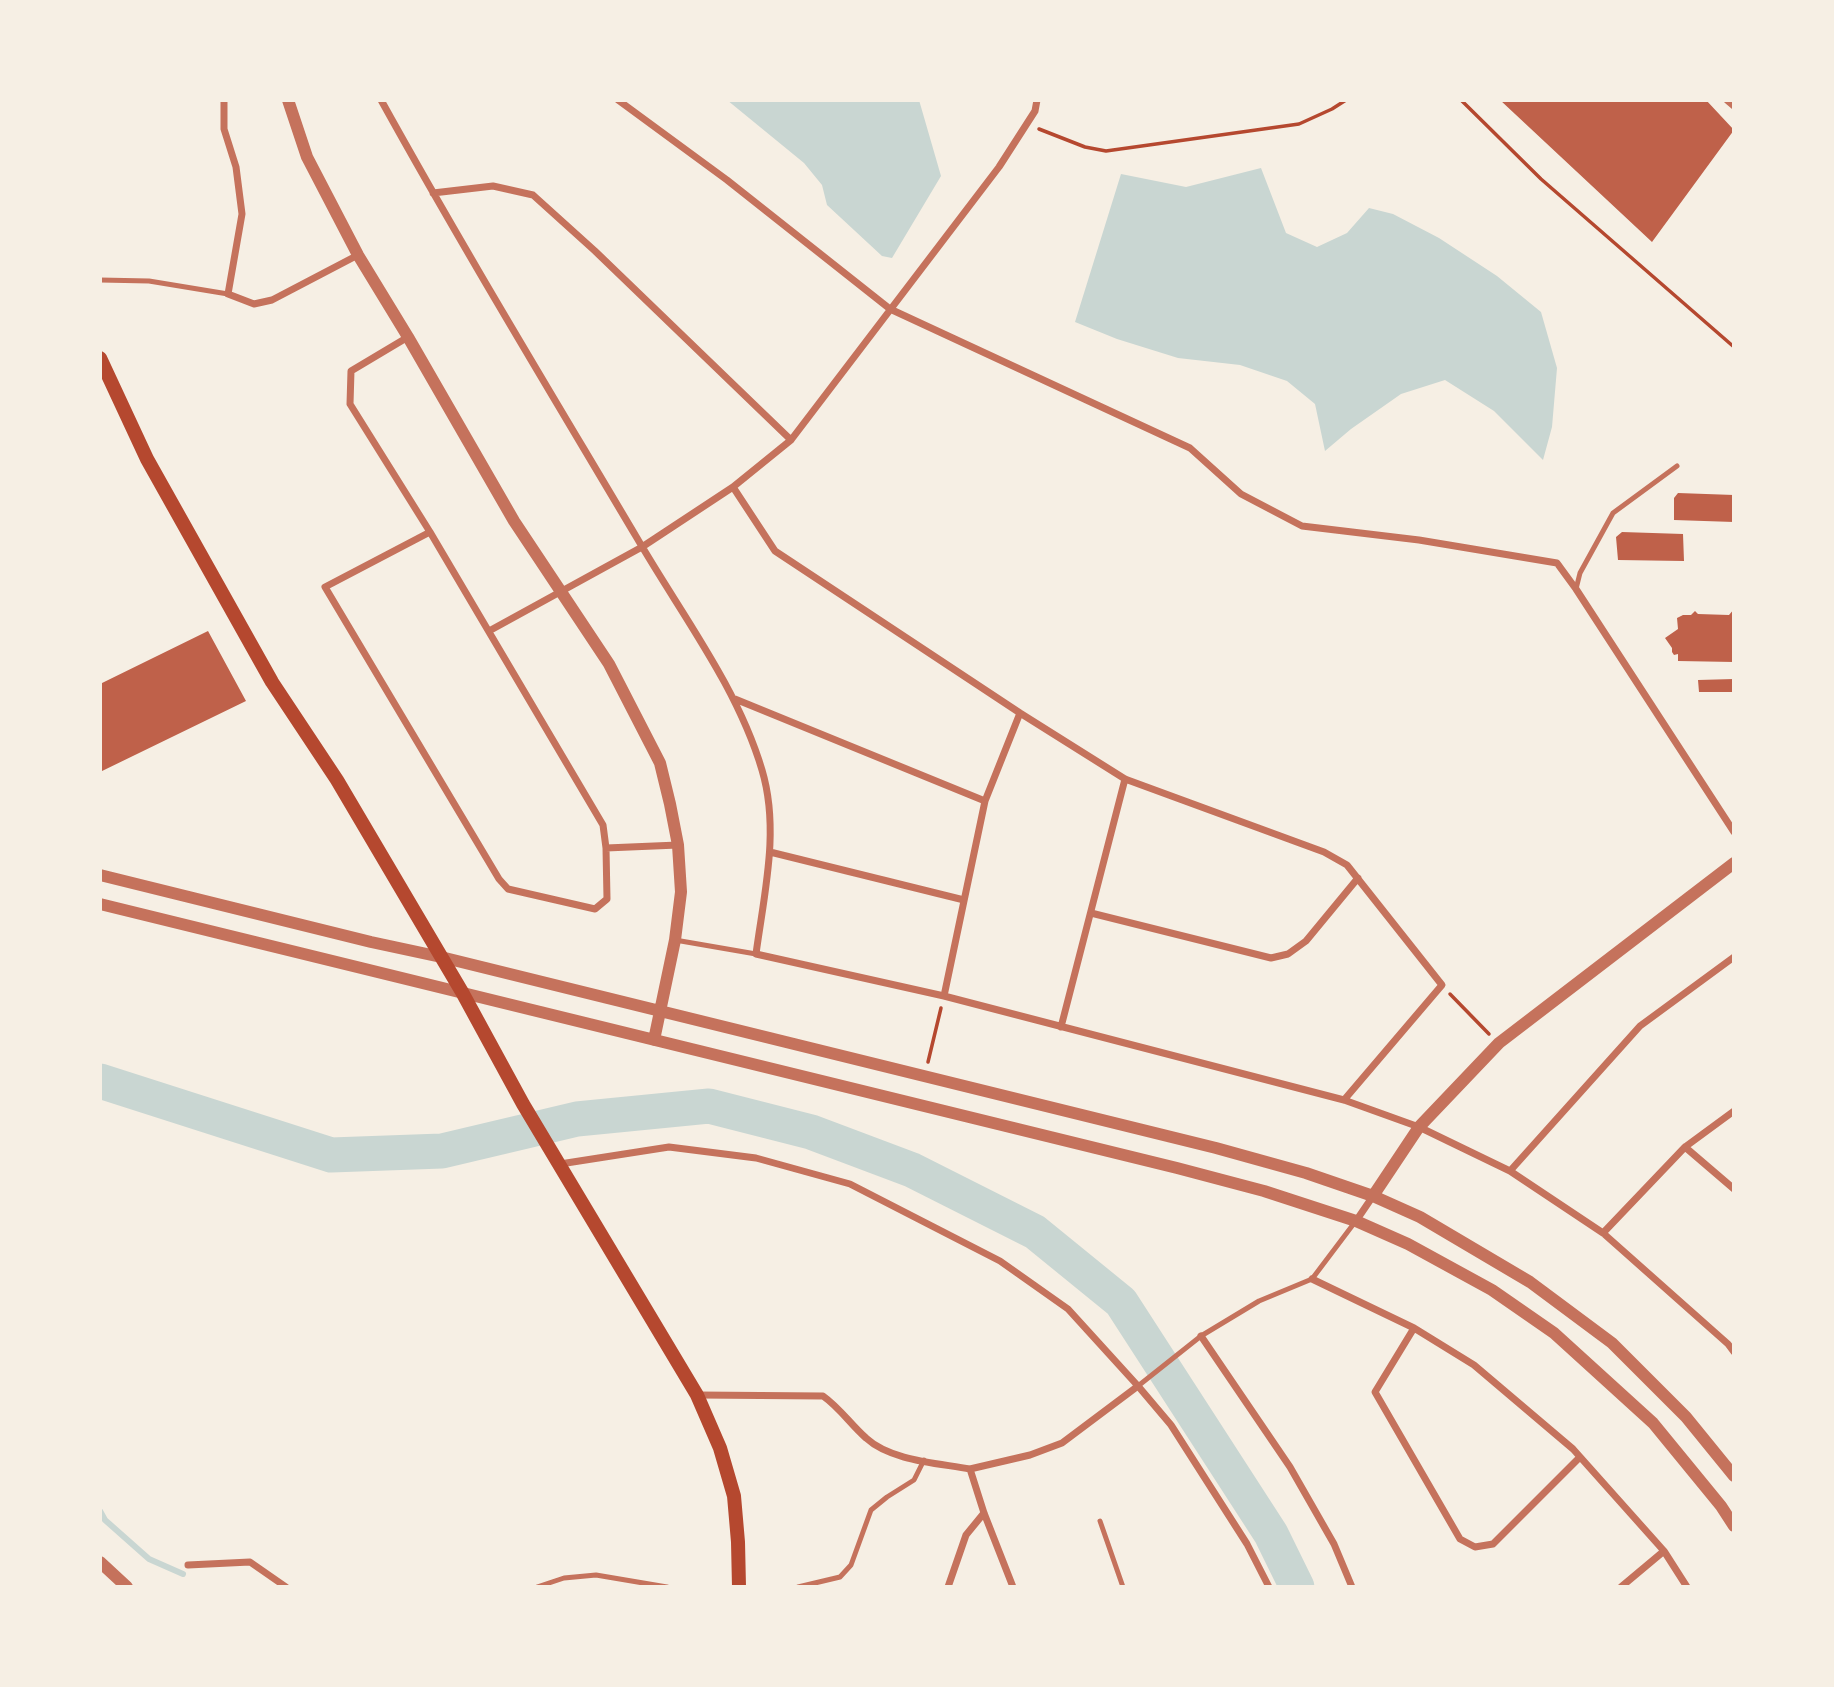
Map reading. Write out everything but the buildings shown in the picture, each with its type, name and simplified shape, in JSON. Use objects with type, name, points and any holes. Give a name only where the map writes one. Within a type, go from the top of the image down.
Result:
[{"type":"main road","points":[[100,358],[147,459],[266,671],[337,780],[462,992],[523,1104],[697,1395],[720,1448],[734,1496],[739,1587]]},
{"type":"street","points":[[224,100],[224,129],[236,167],[242,214],[228,294],[254,304],[272,300],[359,255]]},
{"type":"street","points":[[288,100],[307,158],[359,255],[514,521],[609,664],[660,763],[678,845],[681,892],[654,1040]]},
{"type":"street","points":[[381,100],[642,547],[735,699],[763,772],[770,815],[770,852],[756,954],[944,996],[1344,1100],[1419,1127],[1510,1171],[1603,1233],[1734,1352]]},
{"type":"street","points":[[618,100],[727,180],[891,309],[1191,448],[1241,494],[1302,526],[1419,540],[1557,563],[1734,832]]},
{"type":"street","points":[[489,631],[642,547],[733,487],[791,440],[999,167],[1035,111],[1037,100]]},
{"type":"street","points":[[1727,100],[1734,106]]},
{"type":"street","points":[[433,193],[493,186],[533,195],[791,440]]},
{"type":"street","points":[[408,337],[351,371],[350,404],[430,532],[603,825],[607,900],[596,909],[509,889],[499,879],[326,587],[430,532]]},
{"type":"street","points":[[733,487],[775,551],[1125,779],[1324,852],[1347,864],[1442,985],[1344,1100]]},
{"type":"street","points":[[735,699],[985,801]]},
{"type":"street","points":[[944,996],[985,801],[1020,713]]},
{"type":"street","points":[[1062,1027],[1125,779]]},
{"type":"street","points":[[606,848],[678,845]]},
{"type":"street","points":[[770,852],[964,900]]},
{"type":"street","points":[[1356,1221],[1419,1127],[1499,1043],[1734,863]]},
{"type":"street","points":[[100,875],[1216,1148],[1306,1173],[1373,1196],[1419,1217],[1530,1282],[1612,1343],[1686,1417],[1734,1476]]},
{"type":"street","points":[[1091,913],[1271,958],[1287,954],[1306,941],[1358,878]]},
{"type":"street","points":[[100,904],[1177,1168],[1264,1191],[1356,1221],[1408,1244],[1492,1290],[1554,1333],[1653,1423],[1721,1506],[1734,1526]]},
{"type":"street","points":[[1510,1171],[1640,1026],[1734,957]]},
{"type":"street","points":[[1603,1233],[1685,1147],[1734,1111]]},
{"type":"street","points":[[557,1159],[669,1147],[755,1158],[850,1184],[1000,1261],[1068,1310],[1171,1425],[1247,1544],[1269,1587]]},
{"type":"street","points":[[1685,1147],[1734,1189]]},
{"type":"street","points":[[1311,1279],[1414,1328],[1474,1365],[1573,1449],[1664,1550],[1687,1587]]},
{"type":"street","points":[[1414,1328],[1374,1392],[1460,1539],[1475,1547],[1493,1544],[1580,1457]]},
{"type":"street","points":[[1197,1338],[1290,1466],[1334,1544],[1352,1587]]},
{"type":"street","points":[[697,1395],[823,1396],[837,1406],[868,1440],[894,1455],[970,1468],[1030,1455],[1062,1443],[1138,1386]]},
{"type":"street","points":[[970,1468],[984,1513],[1013,1587]]},
{"type":"street","points":[[948,1587],[966,1535],[984,1513]]},
{"type":"street","points":[[1621,1587],[1664,1550]]},
{"type":"street","points":[[100,1562],[127,1587]]},
{"type":"street","points":[[188,1565],[250,1562],[286,1587]]},
{"type":"lane","points":[[100,280],[149,281],[228,294]]},
{"type":"lane","points":[[1576,589],[1580,573],[1613,513],[1678,466]]},
{"type":"lane","points":[[674,940],[756,954]]},
{"type":"lane","points":[[1138,1386],[1197,1338],[1259,1301],[1311,1279],[1356,1221]]},
{"type":"lane","points":[[798,1587],[839,1577],[851,1565],[871,1510],[887,1496],[914,1480],[924,1460]]},
{"type":"lane","points":[[1100,1521],[1123,1587]]},
{"type":"lane","points":[[537,1587],[564,1578],[596,1574],[667,1587]]},
{"type":"path","points":[[1027,124],[1086,147],[1106,150],[1299,124],[1346,100]]},
{"type":"path","points":[[1461,100],[1541,179],[1734,347]]},
{"type":"path","points":[[1442,985],[1499,1043]]},
{"type":"path","points":[[924,1077],[944,996]]},
{"type":"shaded area","points":[[727,100],[919,100],[941,176],[892,258],[882,256],[827,205],[822,185],[804,163]]},
{"type":"shaded area","points":[[1261,168],[1286,233],[1317,247],[1347,233],[1369,208],[1393,214],[1439,238],[1497,276],[1541,312],[1557,368],[1552,427],[1543,460],[1494,411],[1445,380],[1401,394],[1325,451],[1315,404],[1287,381],[1240,365],[1178,358],[1117,339],[1075,322],[1121,174],[1186,187]]},
{"type":"waterway","points":[[100,1081],[331,1155],[442,1151],[577,1119],[709,1106],[811,1132],[912,1170],[1035,1232],[1121,1302],[1271,1534],[1297,1587]]},
{"type":"waterway","points":[[100,1511],[105,1520],[149,1559],[183,1574]]}]
